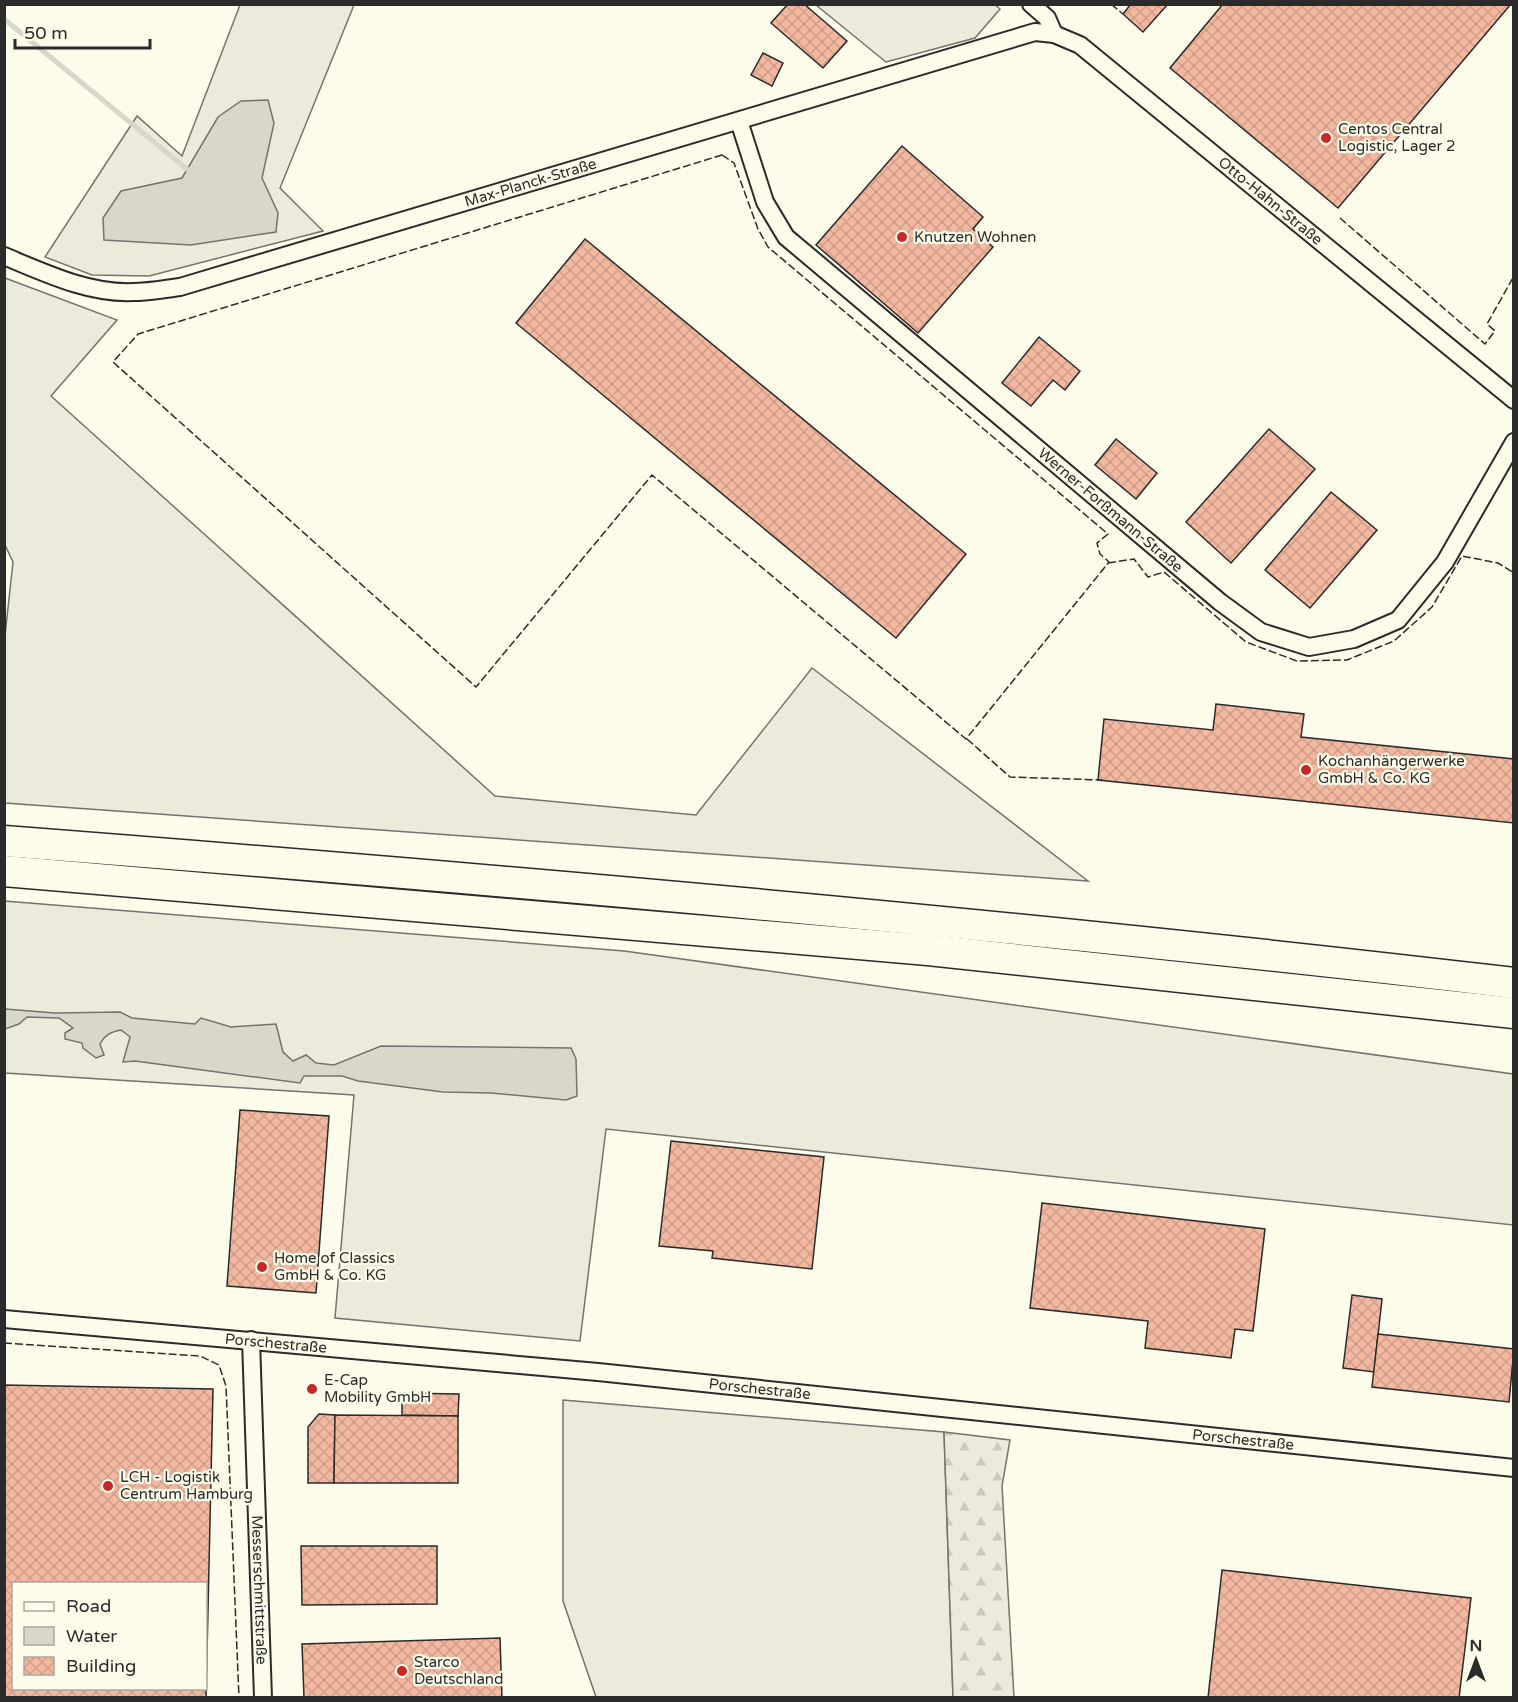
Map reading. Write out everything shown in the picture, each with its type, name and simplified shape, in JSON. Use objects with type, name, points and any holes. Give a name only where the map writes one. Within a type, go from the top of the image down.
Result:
[{"type":"highway","points":[[4,840],[564,886],[1135,942],[1514,983]]},
{"type":"highway","points":[[4,871],[895,947],[1514,1013]]},
{"type":"street","points":[[1030,4],[1047,18],[1054,34]]},
{"type":"street","name":"Max-Planck-Straße","points":[[4,256],[56,278],[93,288],[132,293],[180,287],[1035,32],[1054,34]]},
{"type":"street","name":"Otto-Hahn-Straße","points":[[1054,34],[1080,45],[1514,400]]},
{"type":"street","name":"Werner-Forßmann-Straße","points":[[738,121],[765,201],[786,237],[1220,603],[1261,632],[1309,647],[1354,639],[1398,620],[1445,562],[1514,442]]},
{"type":"street","name":"Porschestraße","points":[[4,1319],[610,1373],[1514,1468]]},
{"type":"street","name":"Messerschmittstraße","points":[[251,1340],[263,1698]]},
{"type":"green space","points":[[994,4],[1000,9],[975,38],[886,62],[816,5]]},
{"type":"green space","points":[[240,5],[354,5],[280,188],[323,231],[149,276],[92,275],[45,257],[137,116],[182,156]]},
{"type":"green space","points":[[5,278],[117,320],[51,396],[495,796],[696,815],[812,668],[1088,881],[5,803],[4,645],[13,562],[4,543]]},
{"type":"green space","points":[[4,901],[624,951],[1513,1074],[1513,1225],[606,1129],[580,1341],[335,1318],[354,1095],[5,1073]]},
{"type":"green space","points":[[563,1400],[944,1432],[953,1697],[596,1697],[563,1601]]},
{"type":"green space","points":[[944,1432],[1010,1440],[1002,1486],[1014,1697],[953,1697]]},
{"type":"water","points":[[268,100],[274,123],[262,178],[278,213],[276,232],[191,245],[104,240],[103,218],[121,191],[182,178],[218,117],[241,101]]},
{"type":"water","points":[[5,1009],[55,1013],[120,1012],[132,1018],[195,1024],[201,1018],[231,1027],[276,1024],[283,1052],[293,1061],[306,1055],[316,1063],[334,1065],[381,1046],[571,1048],[576,1059],[577,1096],[566,1100],[491,1093],[443,1092],[358,1081],[342,1076],[304,1076],[300,1083],[135,1061],[123,1062],[130,1037],[121,1030],[104,1038],[100,1044],[104,1055],[96,1058],[83,1048],[82,1043],[65,1039],[65,1033],[73,1028],[59,1018],[27,1017],[19,1024],[5,1029]]},
{"type":"building","points":[[788,4],[804,4],[847,41],[823,68],[771,23]]},
{"type":"building","points":[[1131,4],[1168,4],[1143,32],[1123,14]]},
{"type":"building","name":"Centos Central Logistic, Lager 2","points":[[1223,4],[1511,4],[1338,208],[1170,68]]},
{"type":"building","points":[[763,53],[783,63],[772,86],[751,75]]},
{"type":"building","name":"Knutzen Wohnen","points":[[902,146],[983,217],[973,229],[993,247],[918,333],[816,245]]},
{"type":"building","points":[[585,239],[966,554],[896,638],[516,323]]},
{"type":"building","points":[[1039,337],[1080,371],[1065,390],[1053,380],[1031,406],[1002,383]]},
{"type":"building","points":[[1269,429],[1315,469],[1231,563],[1186,522]]},
{"type":"building","points":[[1116,439],[1157,473],[1136,499],[1095,465]]},
{"type":"building","points":[[1331,492],[1377,530],[1310,608],[1265,570]]},
{"type":"building","name":"Kochanhängerwerke GmbH & Co. KG","points":[[1216,704],[1304,714],[1301,737],[1514,759],[1514,823],[1098,780],[1104,719],[1213,730]]},
{"type":"building","points":[[240,1110],[329,1116],[316,1293],[227,1286]]},
{"type":"building","points":[[671,1141],[824,1157],[812,1269],[712,1258],[713,1251],[659,1246]]},
{"type":"building","points":[[1042,1203],[1265,1229],[1253,1331],[1235,1329],[1231,1358],[1145,1348],[1148,1321],[1030,1308]]},
{"type":"building","points":[[1352,1295],[1382,1299],[1374,1372],[1343,1368]]},
{"type":"building","points":[[1378,1334],[1514,1349],[1509,1402],[1372,1387]]},
{"type":"building","name":"LCH - Logistik Centrum Hamburg","points":[[4,1385],[213,1389],[207,1654],[207,1582],[12,1582],[12,1690],[206,1690],[206,1698],[4,1698]]},
{"type":"building","points":[[402,1393],[459,1394],[458,1416],[402,1415]]},
{"type":"building","points":[[319,1414],[335,1415],[334,1483],[308,1483],[308,1427]]},
{"type":"building","points":[[335,1415],[458,1416],[458,1483],[334,1483]]},
{"type":"building","points":[[301,1546],[437,1546],[437,1604],[302,1605]]},
{"type":"building","points":[[1222,1570],[1471,1598],[1459,1698],[1208,1698]]},
{"type":"building","name":"Starco Deutschland","points":[[500,1638],[502,1698],[304,1698],[302,1644]]},
{"type":"waterway","points":[[4,19],[187,169]]},
{"type":"fence","points":[[1111,4],[1123,14]]},
{"type":"fence","points":[[722,155],[734,163],[758,229],[768,247],[1108,534],[1097,543],[1100,554],[1109,562],[966,739],[652,475],[476,687],[113,362],[138,334],[722,155]]},
{"type":"fence","points":[[1340,218],[1485,344],[1495,331],[1487,324],[1514,276]]},
{"type":"fence","points":[[1108,563],[1134,559],[1148,577],[1164,572],[1246,642],[1297,661],[1347,660],[1394,641],[1432,607],[1462,556],[1498,563],[1514,573]]},
{"type":"fence","points":[[967,739],[1010,777],[1102,780]]},
{"type":"fence","points":[[4,1343],[200,1356],[219,1365],[226,1386],[239,1698]]},
{"type":"place","name":"Centos Central Logistic, Lager 2","points":[[1326,138]]},
{"type":"place","name":"Knutzen Wohnen","points":[[902,237]]},
{"type":"place","name":"Kochanhängerwerke GmbH & Co. KG","points":[[1306,770]]},
{"type":"place","name":"Home of Classics GmbH & Co. KG","points":[[262,1267]]},
{"type":"place","name":"E-Cap Mobility GmbH","points":[[312,1389]]},
{"type":"place","name":"LCH - Logistik Centrum Hamburg","points":[[108,1486]]},
{"type":"place","name":"Starco Deutschland","points":[[402,1671]]}]
